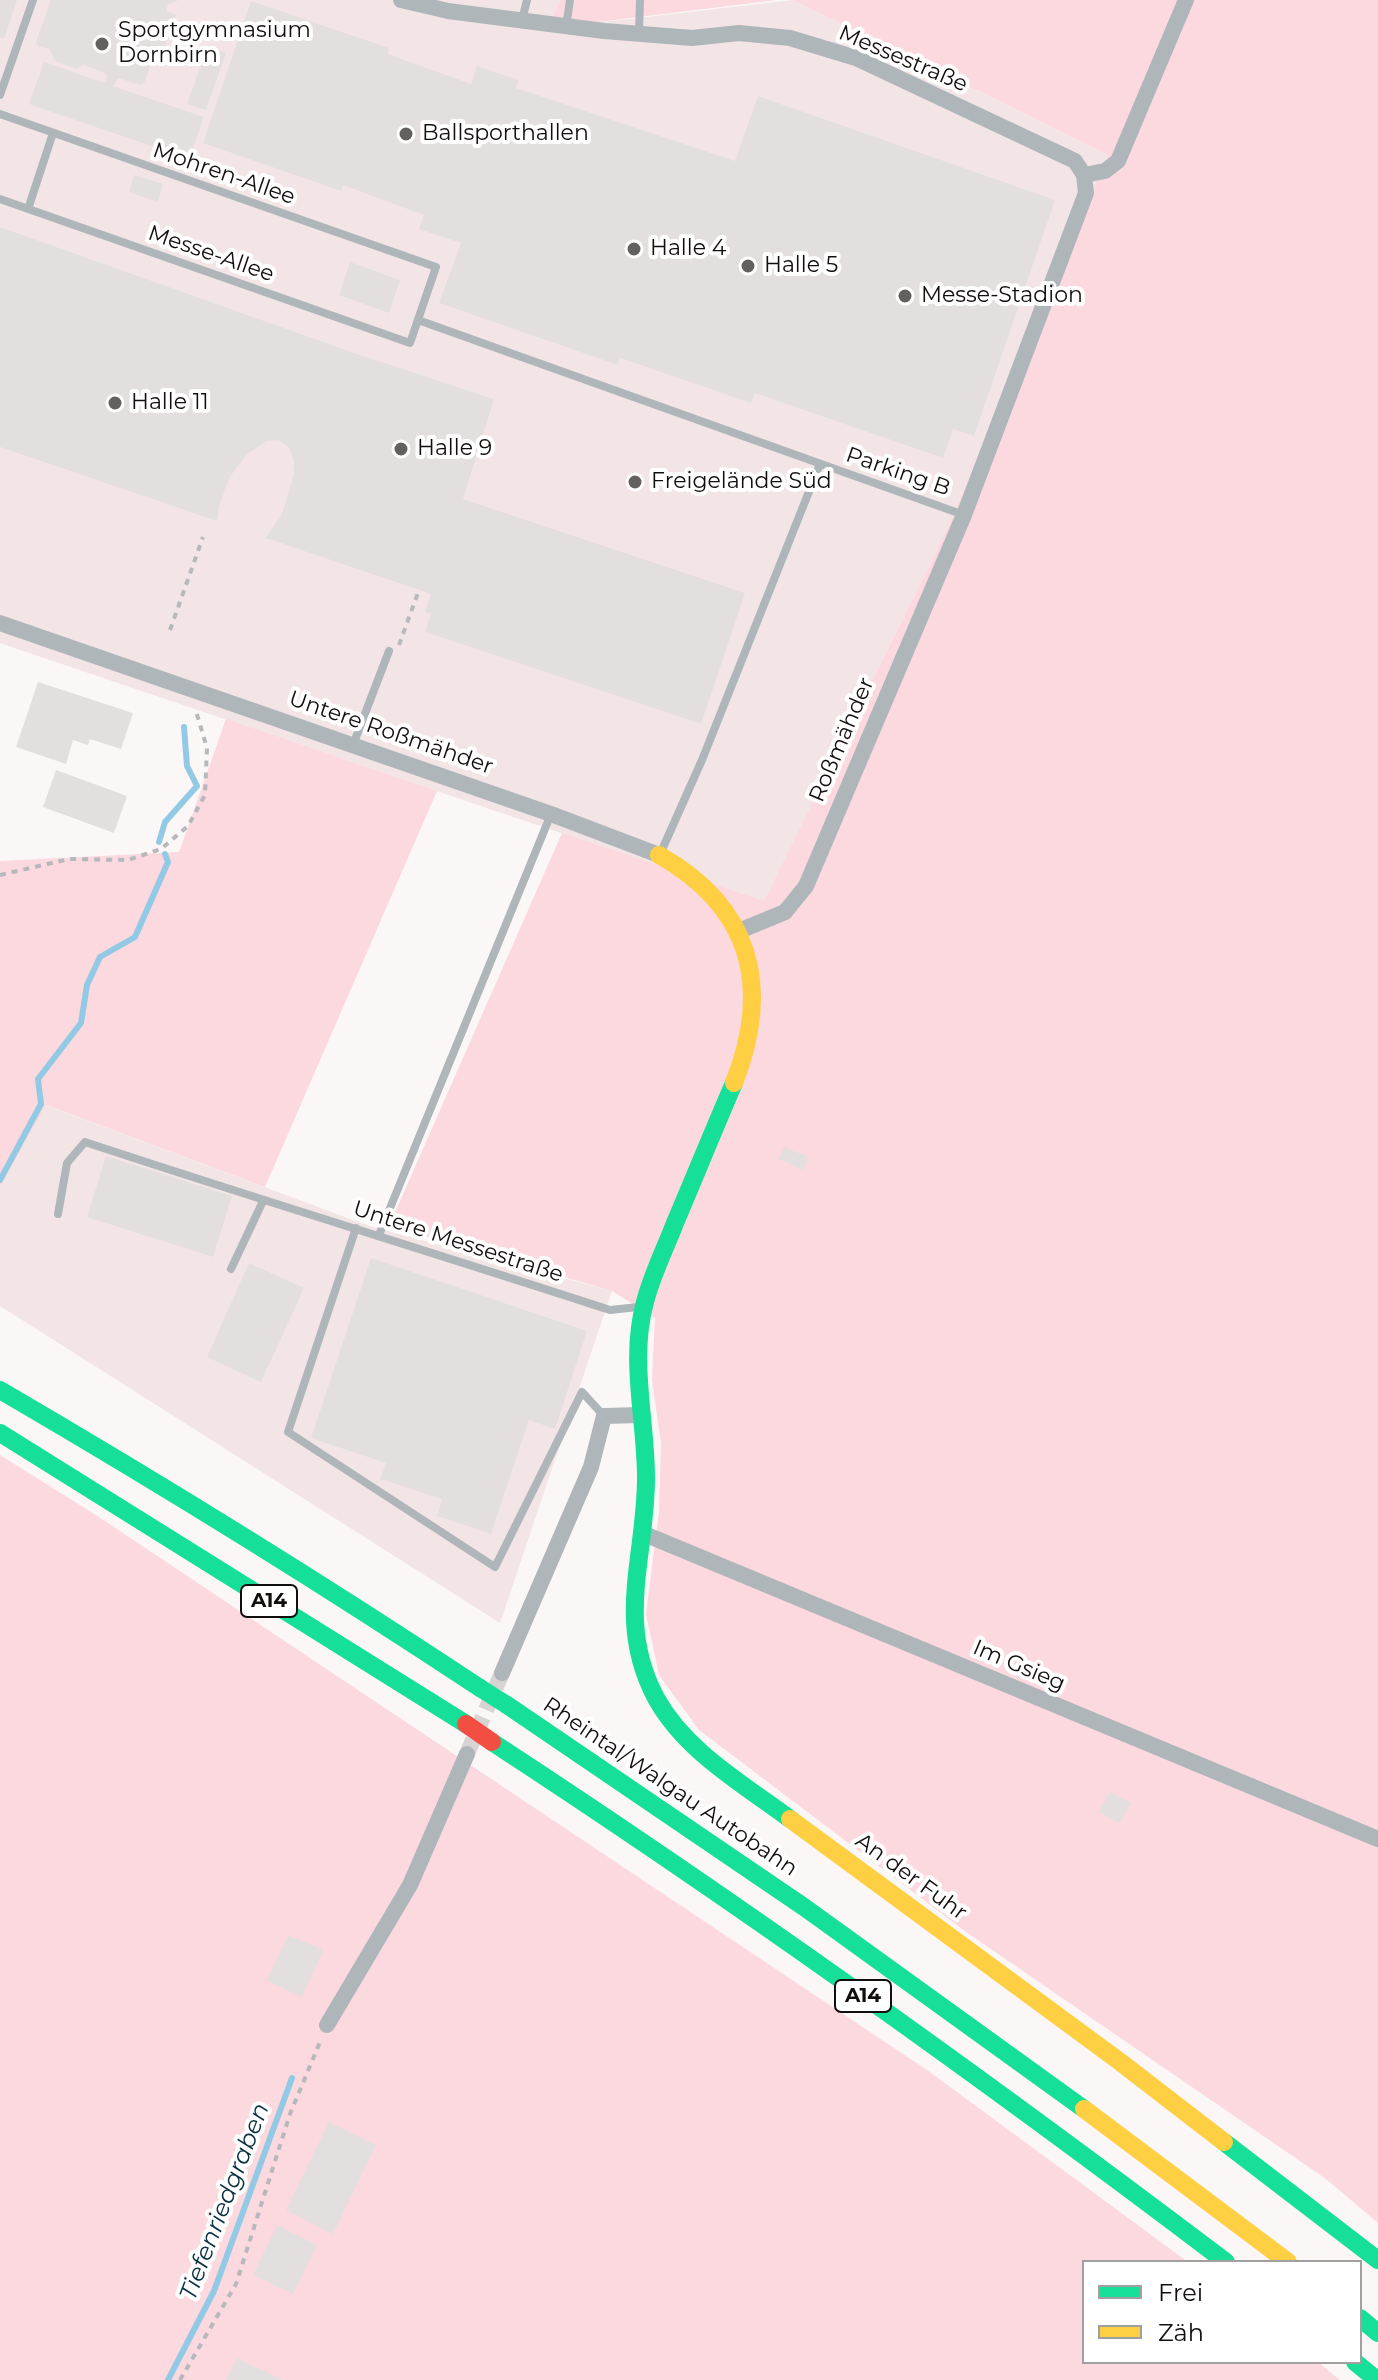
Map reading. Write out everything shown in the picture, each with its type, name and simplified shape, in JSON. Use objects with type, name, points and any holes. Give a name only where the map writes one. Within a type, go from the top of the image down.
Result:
[{"type":"main road","name":"Untere Roßmähder","points":[[659,855],[683,868],[710,890],[739,931]]},
{"type":"main road","points":[[640,1415],[638,1362],[643,1306],[745,1050],[753,1012],[753,988],[739,931]]},
{"type":"main road","name":"Rheintal/Walgau Autobahn","points":[[0,1390],[155,1481],[357,1607],[599,1766],[966,2021],[1285,2260]]},
{"type":"main road","name":"An der Fuhr","points":[[640,1415],[646,1477],[632,1623],[642,1674],[676,1728],[696,1748],[1119,2061],[1378,2260]]},
{"type":"main road","name":"A14","points":[[0,1433],[584,1801],[945,2053],[1223,2260]]},
{"type":"main road","points":[[1362,2320],[1378,2333]]},
{"type":"main road","points":[[1357,2364],[1377,2380]]},
{"type":"street","name":"Messestraße","points":[[401,0],[448,11],[566,27],[692,38],[739,33],[790,38],[842,54],[1075,161],[1084,175]]},
{"type":"street","points":[[1084,175],[1105,171],[1118,161],[1186,0]]},
{"type":"street","name":"Roßmähder","points":[[739,931],[785,912],[806,886],[964,515],[1086,193],[1084,175]]},
{"type":"street","name":"Untere Roßmähder","points":[[0,623],[551,814],[659,855]]},
{"type":"street","points":[[502,1673],[591,1467],[604,1416],[640,1415]]},
{"type":"street","name":"Im Gsieg","points":[[642,1533],[1378,1839]]},
{"type":"street","points":[[327,2025],[410,1885],[467,1754]]},
{"type":"lane","points":[[0,95],[33,0]]},
{"type":"lane","points":[[521,21],[527,0]]},
{"type":"lane","points":[[566,27],[570,0]]},
{"type":"lane","points":[[639,34],[640,0]]},
{"type":"lane","name":"Mohren-Allee","points":[[0,114],[436,267],[418,320]]},
{"type":"lane","points":[[28,209],[53,133]]},
{"type":"lane","name":"Messe-Allee","points":[[0,199],[410,343],[418,320]]},
{"type":"lane","name":"Parking B","points":[[418,320],[964,515]]},
{"type":"lane","points":[[659,855],[702,760],[820,464]]},
{"type":"lane","points":[[353,745],[389,651]]},
{"type":"lane","points":[[379,1235],[551,814]]},
{"type":"lane","name":"Untere Messestraße","points":[[58,1214],[67,1163],[85,1142],[610,1310],[643,1306]]},
{"type":"lane","points":[[231,1269],[263,1201]]},
{"type":"lane","points":[[356,1228],[288,1432],[495,1567],[582,1392],[604,1416]]},
{"type":"path","points":[[170,630],[203,537]]},
{"type":"path","points":[[0,875],[69,859],[128,860],[161,849],[188,826],[205,795],[207,748],[190,688]]},
{"type":"path","points":[[180,2380],[236,2284],[290,2114],[327,2025]]},
{"type":"shaded area","points":[[0,0],[560,0],[550,28],[793,0],[1108,155],[948,527],[764,902],[0,643]]},
{"type":"shaded area","points":[[560,0],[777,0],[549,28]]},
{"type":"shaded area","points":[[793,0],[1378,0],[1378,2223],[1326,2179],[966,1932],[699,1730],[659,1675],[646,1614],[659,1512],[661,1443],[652,1380],[655,1318],[612,1291],[389,1226],[562,833],[764,901],[948,527],[1108,155]]},
{"type":"shaded area","points":[[226,719],[437,791],[265,1187],[46,1105],[0,1187],[0,861],[179,852]]},
{"type":"shaded area","points":[[45,1105],[369,1226],[612,1291],[500,1623],[0,1306],[0,1187]]},
{"type":"shaded area","points":[[0,1455],[99,1517],[927,2070],[1185,2260],[1082,2260],[1082,2364],[1320,2364],[1340,2380],[0,2380]]},
{"type":"building","points":[[0,0],[17,0],[4,39],[0,37]]},
{"type":"building","points":[[51,0],[179,0],[168,4],[166,11],[176,15],[159,65],[152,62],[144,83],[140,85],[118,78],[113,86],[204,117],[189,159],[29,104],[44,62],[105,83],[107,77],[105,73],[84,65],[77,69],[55,61],[49,49],[38,46],[36,42]]},
{"type":"building","points":[[251,1],[389,48],[388,54],[471,84],[477,66],[519,80],[516,88],[735,161],[758,96],[1055,200],[974,436],[953,429],[943,458],[755,393],[751,403],[620,358],[618,365],[439,303],[461,243],[419,229],[424,215],[343,185],[341,191],[203,143]]},
{"type":"building","points":[[208,46],[226,53],[206,110],[187,104]]},
{"type":"building","points":[[134,175],[163,184],[158,202],[129,192]]},
{"type":"building","points":[[0,227],[357,354],[494,399],[463,499],[745,593],[701,724],[425,632],[431,614],[425,612],[431,594],[266,538],[282,514],[294,474],[294,460],[289,448],[279,440],[267,441],[246,455],[229,478],[217,521],[0,447]]},
{"type":"building","points":[[350,262],[400,280],[389,313],[339,295]]},
{"type":"building","points":[[38,682],[133,713],[121,749],[90,739],[88,745],[73,740],[66,764],[16,747]]},
{"type":"building","points":[[56,770],[127,796],[114,833],[43,807]]},
{"type":"building","points":[[784,1147],[808,1157],[803,1170],[779,1159]]},
{"type":"building","points":[[106,1156],[232,1196],[213,1257],[87,1217]]},
{"type":"building","points":[[371,1258],[587,1331],[555,1429],[529,1420],[491,1534],[437,1516],[442,1499],[380,1479],[386,1463],[311,1438]]},
{"type":"building","points":[[249,1263],[304,1288],[261,1382],[207,1357]]},
{"type":"building","points":[[1110,1792],[1131,1803],[1119,1823],[1099,1812]]},
{"type":"building","points":[[288,1935],[323,1950],[302,1997],[267,1981]]},
{"type":"building","points":[[329,2122],[376,2145],[333,2234],[286,2210]]},
{"type":"building","points":[[277,2225],[317,2245],[293,2294],[253,2275]]},
{"type":"building","points":[[237,2358],[283,2380],[226,2380]]},
{"type":"waterway","points":[[159,842],[165,822],[197,786],[187,766],[184,727]]},
{"type":"waterway","points":[[0,1180],[41,1104],[38,1079],[81,1023],[87,985],[100,957],[135,937],[168,862],[165,854]]},
{"type":"waterway","name":"Tiefenriedgraben","points":[[168,2380],[214,2291],[292,2078]]},
{"type":"tunnel","points":[[467,1754],[502,1673]]},
{"type":"traffic: fast","points":[[734,1083],[655,1272],[640,1324],[638,1368],[646,1478],[636,1589],[637,1642],[644,1670],[668,1717],[716,1765],[790,1819]]},
{"type":"traffic: fast","points":[[0,1390],[242,1536],[480,1688]]},
{"type":"traffic: fast","points":[[0,1433],[466,1724]]},
{"type":"traffic: fast","points":[[480,1688],[507,1705]]},
{"type":"traffic: fast","points":[[507,1705],[804,1907],[1084,2109]]},
{"type":"traffic: fast","points":[[492,1742],[864,1996],[1223,2260]]},
{"type":"traffic: fast","points":[[1224,2142],[1378,2260]]},
{"type":"traffic: fast","points":[[1362,2320],[1378,2333]]},
{"type":"traffic: fast","points":[[1357,2364],[1377,2380]]},
{"type":"traffic: slow","points":[[659,855],[690,876],[715,899],[733,924],[745,952],[751,982],[751,1014],[734,1083]]},
{"type":"traffic: slow","points":[[790,1819],[1224,2142]]},
{"type":"traffic: slow","points":[[1084,2109],[1285,2260]]},
{"type":"traffic: jam","points":[[466,1724],[492,1742]]},
{"type":"place","name":"Sportgymnasium Dornbirn","points":[[102,44]]},
{"type":"place","name":"Ballsporthallen","points":[[406,134]]},
{"type":"place","name":"Halle 4","points":[[634,249]]},
{"type":"place","name":"Halle 5","points":[[748,266]]},
{"type":"place","name":"Messe-Stadion","points":[[905,296]]},
{"type":"place","name":"Halle 11","points":[[115,403]]},
{"type":"place","name":"Halle 9","points":[[401,449]]},
{"type":"place","name":"Freigelände Süd","points":[[635,482]]}]
